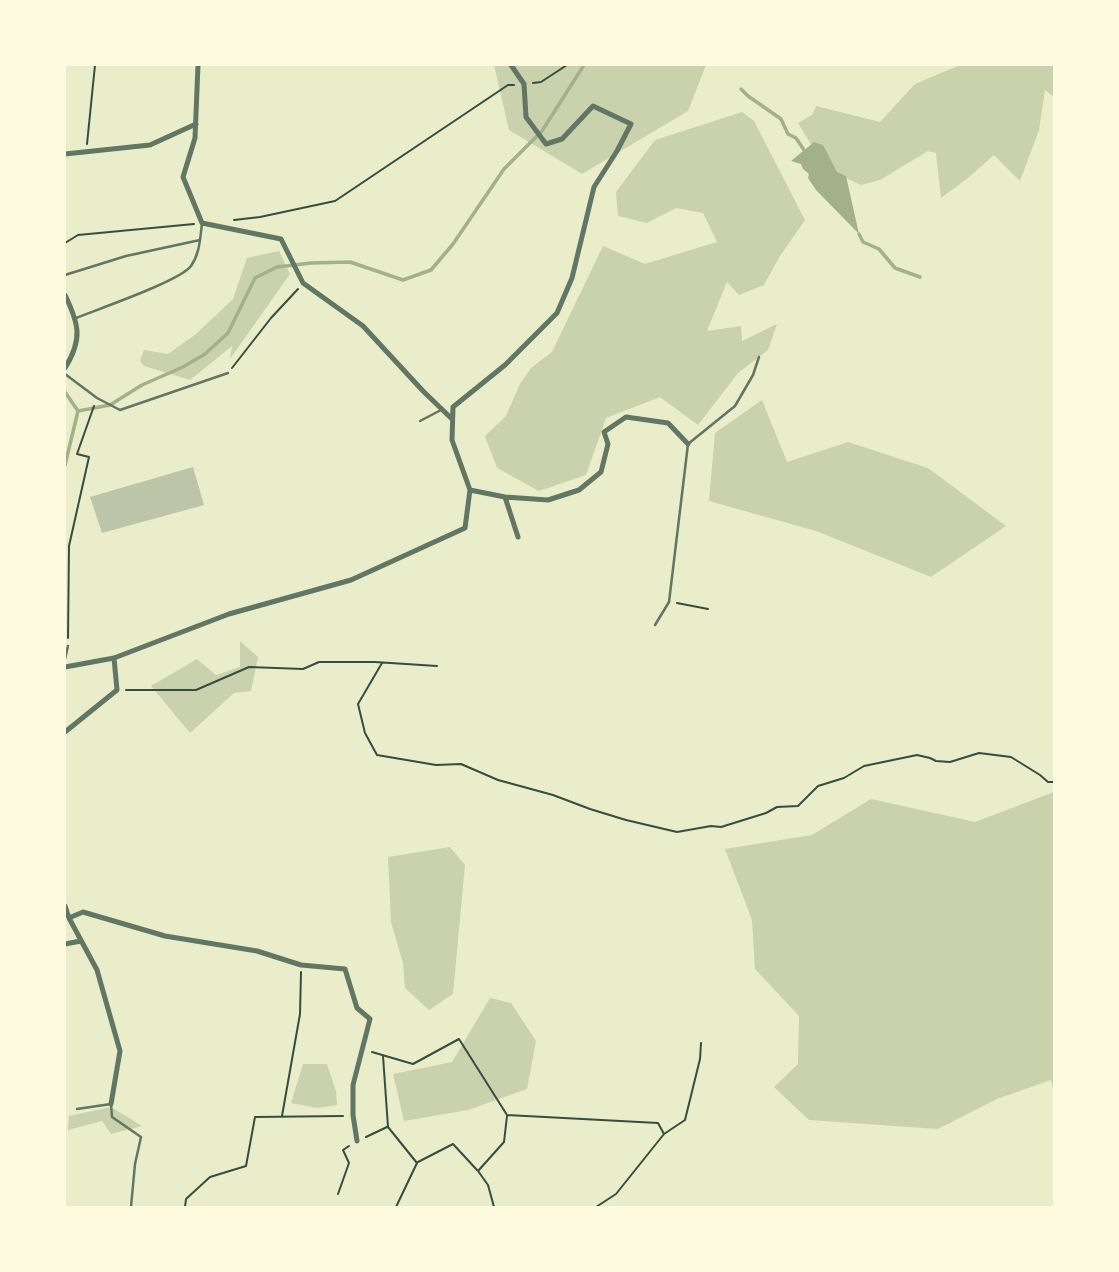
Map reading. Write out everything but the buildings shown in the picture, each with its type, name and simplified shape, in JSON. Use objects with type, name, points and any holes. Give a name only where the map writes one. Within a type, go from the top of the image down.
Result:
[{"type":"street","points":[[198,65],[195,138],[183,177],[202,223],[281,239],[303,283],[363,326],[452,419]]},
{"type":"street","points":[[65,667],[114,659],[229,614],[351,580],[465,528],[470,490],[452,440],[453,407],[505,365],[557,313],[572,278],[594,187],[631,124],[593,106],[562,139],[546,144],[526,117],[524,84],[511,65]]},
{"type":"street","points":[[65,155],[150,145],[196,124]]},
{"type":"street","points":[[65,295],[76,318],[77,333],[73,355],[65,368]]},
{"type":"street","points":[[470,490],[505,497],[548,500],[579,490],[601,472],[608,444],[604,432],[626,417],[668,423],[688,444]]},
{"type":"street","points":[[505,497],[518,537]]},
{"type":"street","points":[[65,732],[117,690],[114,659]]},
{"type":"street","points":[[65,906],[97,971],[120,1051],[111,1104]]},
{"type":"street","points":[[69,918],[83,912],[165,936],[257,951],[301,965],[345,969],[357,1008],[370,1019],[354,1085],[353,1115],[357,1141]]},
{"type":"street","points":[[65,944],[81,941]]},
{"type":"lane","points":[[76,318],[172,280],[189,270],[197,256],[202,223]]},
{"type":"lane","points":[[65,275],[126,256],[200,240]]},
{"type":"lane","points":[[655,625],[669,601],[688,444],[735,406],[753,375],[759,357]]},
{"type":"lane","points":[[65,374],[97,398],[120,410],[228,373]]},
{"type":"lane","points":[[420,421],[443,409]]},
{"type":"lane","points":[[65,659],[68,646]]},
{"type":"lane","points":[[77,1109],[111,1104],[112,1117],[141,1137],[135,1164],[131,1207]]},
{"type":"path","points":[[87,153],[95,65]]},
{"type":"path","points":[[225,220],[260,217],[335,201],[508,85],[541,82],[567,65]]},
{"type":"path","points":[[65,243],[78,235],[202,223]]},
{"type":"path","points":[[228,373],[271,318],[303,283]]},
{"type":"path","points":[[68,646],[69,546],[89,457],[77,454],[97,398]]},
{"type":"path","points":[[65,545],[69,546]]},
{"type":"path","points":[[669,601],[708,609]]},
{"type":"path","points":[[117,690],[196,690],[249,667],[303,669],[319,662],[437,666]]},
{"type":"path","points":[[382,663],[358,704],[365,733],[377,755],[436,765],[461,764],[498,780],[553,795],[590,809],[677,832],[711,826],[721,827],[777,807],[798,806],[818,786],[845,778],[864,766],[918,755],[950,762],[979,753],[1011,757],[1048,782],[1054,782]]},
{"type":"path","points":[[282,1117],[300,1014],[301,965]]},
{"type":"path","points":[[362,1051],[413,1064],[459,1039],[507,1115],[504,1142],[478,1171]]},
{"type":"path","points":[[596,1207],[616,1194],[664,1134],[685,1119],[700,1059],[701,1043]]},
{"type":"path","points":[[383,1055],[388,1127],[417,1163]]},
{"type":"path","points":[[185,1207],[186,1199],[210,1177],[246,1166],[254,1117],[353,1115]]},
{"type":"path","points":[[507,1115],[658,1123],[664,1134]]},
{"type":"path","points":[[338,1194],[349,1163],[343,1150],[388,1127]]},
{"type":"path","points":[[396,1207],[417,1163],[453,1144],[488,1185],[494,1207]]},
{"type":"shaded area","points":[[494,65],[706,65],[688,111],[582,174],[509,130]]},
{"type":"shaded area","points":[[960,65],[1054,65],[1054,97],[1045,90],[1039,130],[1020,181],[994,155],[941,198],[936,153],[928,151],[880,180],[861,185],[826,169],[798,123],[812,115],[816,106],[880,122],[915,84]]},
{"type":"shaded area","points":[[742,112],[754,121],[805,220],[764,285],[739,295],[727,282],[707,331],[741,326],[742,341],[777,324],[768,350],[738,373],[698,425],[660,397],[606,418],[586,475],[539,491],[497,468],[485,436],[506,416],[520,384],[531,368],[552,352],[603,246],[645,264],[717,242],[703,213],[676,208],[647,223],[618,216],[616,192],[655,140]]},
{"type":"shaded area","points":[[814,142],[823,145],[837,172],[846,176],[859,234],[816,190],[801,164],[791,161]]},
{"type":"shaded area","points":[[279,251],[290,274],[230,359],[232,346],[190,380],[144,366],[140,361],[144,350],[168,354],[196,334],[233,299],[247,258]]},
{"type":"shaded area","points":[[762,400],[787,462],[848,442],[928,468],[1006,526],[931,577],[816,531],[709,501],[715,433]]},
{"type":"shaded area","points":[[240,641],[258,657],[251,691],[234,693],[190,733],[151,686],[197,659],[216,675],[240,667]]},
{"type":"shaded area","points":[[1054,792],[1054,1093],[1051,1080],[997,1099],[938,1129],[809,1120],[774,1087],[798,1064],[799,1016],[755,969],[752,920],[725,849],[812,835],[871,799],[975,822]]},
{"type":"shaded area","points":[[450,847],[465,865],[453,994],[429,1010],[405,988],[403,963],[391,922],[388,857]]},
{"type":"shaded area","points":[[490,998],[511,1003],[536,1041],[527,1089],[468,1110],[404,1121],[393,1074],[452,1062]]},
{"type":"shaded area","points":[[303,1064],[327,1064],[336,1091],[337,1105],[317,1108],[291,1103]]},
{"type":"shaded area","points":[[111,1107],[142,1126],[111,1134],[102,1121],[68,1130],[69,1116]]},
{"type":"waterway","points":[[78,411],[110,405],[142,385],[205,354],[228,333],[255,278],[277,267],[350,262],[403,280],[431,270],[453,244],[504,169],[542,131],[584,65]]},
{"type":"waterway","points":[[741,89],[781,119],[788,134],[796,138],[804,150]]},
{"type":"waterway","points":[[859,234],[863,242],[879,249],[895,268],[920,277]]},
{"type":"waterway","points":[[65,392],[78,411],[65,465]]}]
